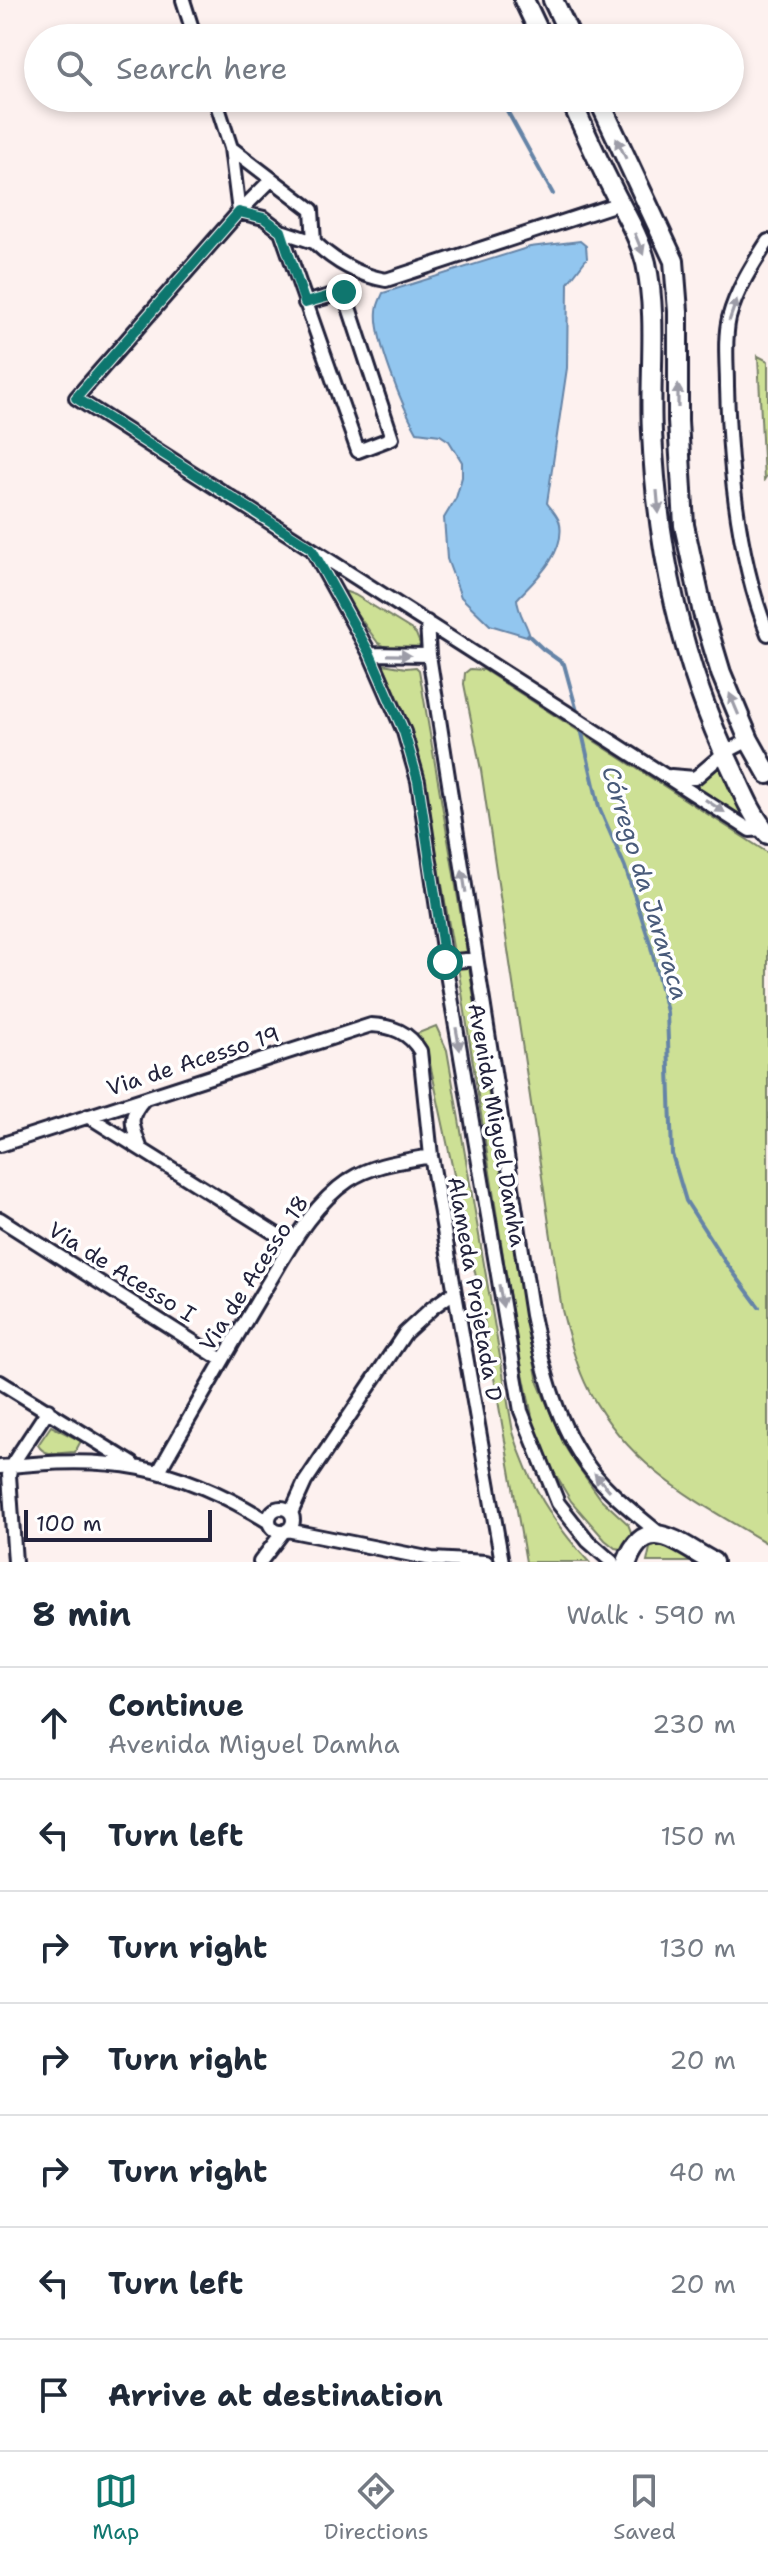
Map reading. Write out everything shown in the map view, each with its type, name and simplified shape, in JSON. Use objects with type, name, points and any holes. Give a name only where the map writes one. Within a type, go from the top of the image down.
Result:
[{"type":"street","points":[[183,0],[191,24]]},
{"type":"street","points":[[524,0],[535,24]]},
{"type":"street","points":[[553,0],[564,24]]},
{"type":"street","points":[[219,112],[231,148],[239,212]]},
{"type":"street","points":[[577,112],[645,260],[652,299],[652,431],[661,537],[677,610],[698,687],[724,753],[753,812],[767,831]]},
{"type":"street","points":[[605,112],[674,261],[684,525],[703,613],[721,673],[749,740],[768,774]]},
{"type":"street","points":[[231,148],[312,210],[314,242]]},
{"type":"street","points":[[620,203],[634,174]]},
{"type":"street","points":[[271,180],[239,212],[76,398],[750,830],[767,831]]},
{"type":"street","points":[[239,212],[264,218],[281,231],[314,242],[331,258],[365,276],[386,280],[620,203],[649,208]]},
{"type":"street","points":[[281,231],[305,303],[358,451],[392,438],[344,292],[305,303]]},
{"type":"street","points":[[768,241],[744,283],[729,318],[726,357],[728,449],[742,535],[768,634]]},
{"type":"street","name":"Avenida Miguel Damha","points":[[311,548],[370,654],[404,732],[418,781],[445,962],[521,1411],[558,1503],[588,1541],[612,1562]]},
{"type":"street","name":"Avenida Miguel Damha","points":[[427,622],[429,655],[476,959],[542,1362],[565,1426],[590,1468],[616,1497],[660,1534],[713,1562]]},
{"type":"street","points":[[370,654],[429,655]]},
{"type":"street","points":[[668,775],[695,778],[724,753],[749,740]]},
{"type":"street","points":[[445,962],[476,959]]},
{"type":"street","name":"Via de Acesso 19","points":[[0,1145],[371,1025],[387,1025],[399,1030]]},
{"type":"street","name":"Alameda Projetada D","points":[[399,1030],[420,1051],[431,1156],[502,1562]]},
{"type":"street","points":[[140,1147],[132,1123],[134,1111],[145,1098]]},
{"type":"street","points":[[88,1116],[292,1244]]},
{"type":"street","name":"Via de Acesso 18","points":[[159,1471],[222,1360],[292,1244],[320,1204],[350,1179],[372,1168],[431,1156]]},
{"type":"street","name":"Via de Acesso I","points":[[0,1219],[222,1360]]},
{"type":"street","points":[[260,1562],[305,1482],[405,1333],[454,1292]]},
{"type":"street","points":[[0,1382],[136,1466]]},
{"type":"street","points":[[6,1466],[48,1410]]},
{"type":"street","points":[[6,1466],[87,1461],[136,1466],[159,1471],[343,1543],[432,1559],[486,1562]]},
{"type":"street","points":[[6,1466],[15,1562]]},
{"type":"street","points":[[627,1562],[637,1542],[649,1535],[660,1534]]},
{"type":"green space","points":[[758,356],[768,361],[768,474],[764,480]]},
{"type":"green space","points":[[344,591],[412,630],[420,644],[418,651],[392,650],[378,643],[342,593]]},
{"type":"green space","points":[[383,664],[416,667],[419,670],[468,957],[455,959],[421,764]]},
{"type":"green space","points":[[470,669],[484,670],[768,853],[768,1544],[690,1497],[645,1463],[606,1419],[589,1391],[577,1362],[562,1310],[481,770],[464,684],[465,673]]},
{"type":"green space","points":[[718,766],[723,768],[754,820],[748,824],[697,790],[693,783]]},
{"type":"green space","points":[[469,966],[538,1383],[574,1461],[601,1499],[628,1524],[630,1539],[621,1549],[605,1540],[571,1501],[548,1462],[535,1430],[517,1345],[458,967]]},
{"type":"green space","points":[[436,1026],[447,1050],[513,1432],[526,1469],[543,1502],[589,1562],[526,1562],[479,1291],[428,1054],[416,1034]]},
{"type":"green space","points":[[51,1426],[81,1441],[75,1452],[54,1453],[41,1449],[38,1445]]},
{"type":"green space","points":[[662,1542],[702,1562],[647,1562],[650,1548]]},
{"type":"water","points":[[580,241],[586,246],[587,258],[568,283],[567,368],[547,503],[557,516],[560,535],[558,546],[547,566],[517,599],[530,637],[490,625],[461,597],[447,559],[444,518],[456,498],[462,477],[462,462],[449,441],[440,435],[417,432],[404,407],[385,355],[377,309],[383,293],[530,247]]},
{"type":"waterway","name":"Córrego da Jararaca","points":[[508,112],[553,194]]},
{"type":"waterway","name":"Córrego da Jararaca","points":[[528,635],[564,664],[578,715]]},
{"type":"waterway","name":"Córrego da Jararaca","points":[[582,733],[599,807],[625,867],[650,943],[667,1012],[672,1154],[686,1201],[759,1307]]},
{"type":"route","points":[[344,292],[305,303],[281,231],[264,218],[239,212],[76,398],[311,548],[370,654],[404,732],[418,781],[445,962]]}]
